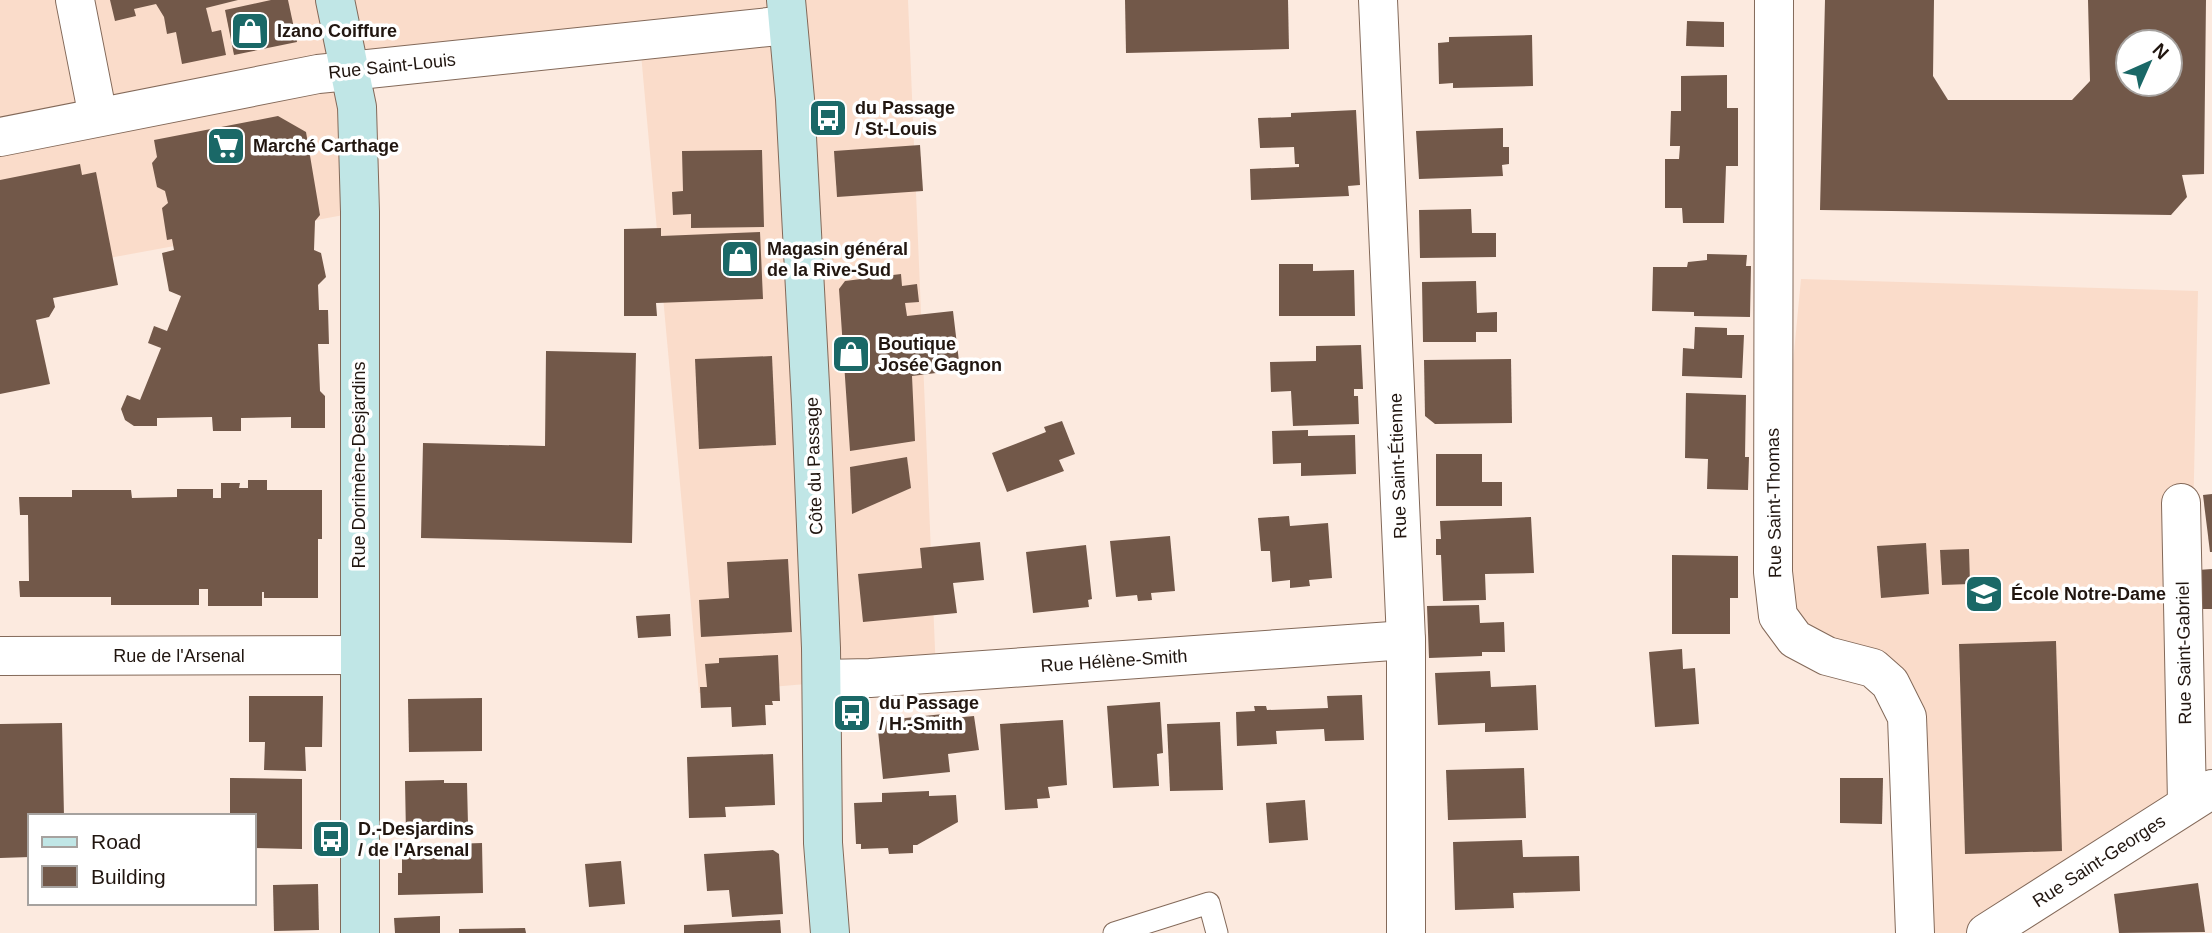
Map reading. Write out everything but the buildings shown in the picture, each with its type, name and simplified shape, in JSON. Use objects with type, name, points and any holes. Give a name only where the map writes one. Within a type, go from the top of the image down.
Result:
[{"type":"main road","name":"Rue Dorimène-Desjardins","points":[[335,0],[356,107],[360,212],[360,933]]},
{"type":"main road","name":"Côte du Passage","points":[[787,13],[796,113],[810,376],[822,679],[823,843],[830,933]]},
{"type":"street","points":[[75,0],[98,117]]},
{"type":"street","name":"Rue Saint-Étienne","points":[[1378,0],[1405,640],[1406,933]]},
{"type":"street","name":"Rue Saint-Thomas","points":[[1774,0],[1773,572],[1779,616],[1795,639],[1827,656],[1873,668],[1889,683],[1907,717],[1915,933]]},
{"type":"street","name":"Rue Saint-Louis","points":[[0,137],[318,74],[787,13]]},
{"type":"street","name":"Rue Saint-Gabriel","points":[[2181,503],[2199,796]]},
{"type":"street","name":"Rue Hélène-Smith","points":[[822,679],[870,678],[1405,640]]},
{"type":"street","name":"Rue de l'Arsenal","points":[[0,656],[358,655]]},
{"type":"street","name":"Rue Saint-Georges","points":[[1986,933],[2024,922],[2199,796]]},
{"type":"lane","points":[[1114,933],[1209,903],[1217,933]]},
{"type":"shaded area","points":[[0,0],[908,0],[936,673],[699,693],[640,43],[350,71],[360,212],[0,278]]},
{"type":"shaded area","name":"École Notre-Dame","points":[[1801,279],[2198,291],[2187,803],[1982,933],[1915,933],[1897,696],[1795,639],[1773,572]]},
{"type":"place","name":"Izano Coiffure","points":[[250,31]]},
{"type":"place","name":"du Passage / St-Louis","points":[[828,118]]},
{"type":"place","name":"Marché Carthage","points":[[226,146]]},
{"type":"place","name":"Magasin général de la Rive-Sud","points":[[740,259]]},
{"type":"place","name":"Boutique Josée Gagnon","points":[[851,354]]},
{"type":"place","name":"École Notre-Dame","points":[[1984,594]]},
{"type":"place","name":"du Passage / H.-Smith","points":[[852,713]]},
{"type":"place","name":"D.-Desjardins / de l'Arsenal","points":[[331,839]]}]
